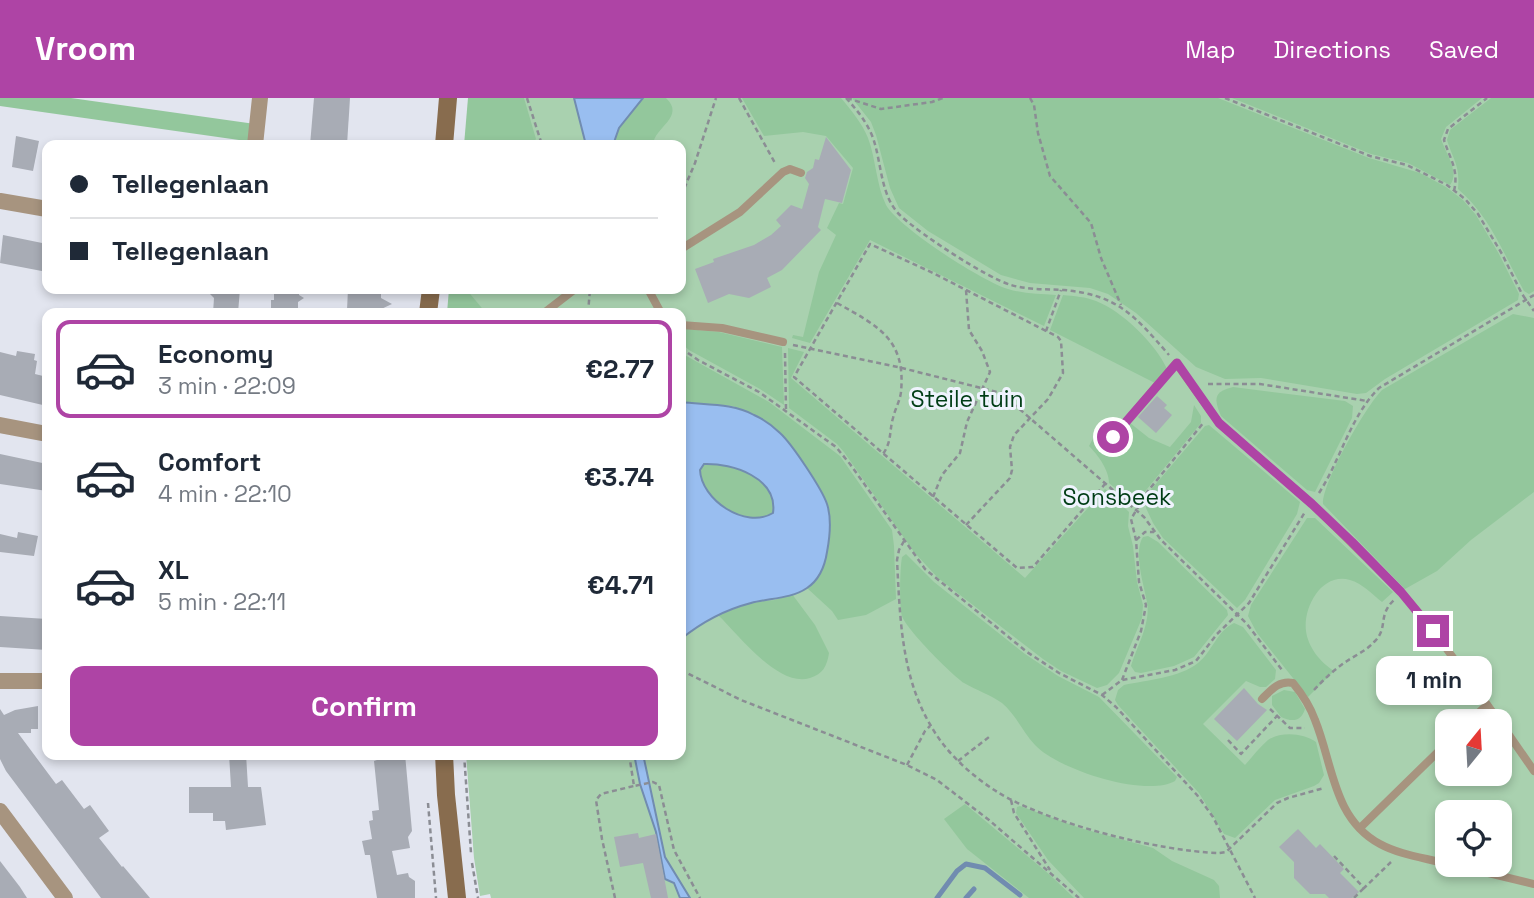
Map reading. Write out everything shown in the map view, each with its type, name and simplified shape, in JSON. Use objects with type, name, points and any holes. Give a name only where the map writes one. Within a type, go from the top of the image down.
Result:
[{"type":"main road","points":[[445,140],[449,98]]},
{"type":"main road","points":[[444,760],[457,898]]},
{"type":"street","points":[[256,140],[260,98]]},
{"type":"street","points":[[0,201],[42,208]]},
{"type":"street","points":[[0,425],[42,433]]},
{"type":"street","points":[[0,681],[42,681]]},
{"type":"street","points":[[0,811],[65,898]]},
{"type":"lane","points":[[686,246],[740,212],[790,169],[801,173]]},
{"type":"lane","points":[[550,308],[569,294]]},
{"type":"lane","points":[[686,325],[722,328],[784,343]]},
{"type":"lane","points":[[1113,437],[1177,363],[1211,414],[1312,504],[1401,592],[1490,709]]},
{"type":"lane","points":[[1262,699],[1274,687],[1282,683],[1293,683],[1306,700],[1318,729],[1342,806],[1378,844],[1435,860]]},
{"type":"lane","points":[[1483,709],[1487,705]]},
{"type":"lane","points":[[1512,740],[1534,771]]},
{"type":"lane","points":[[1360,828],[1435,755]]},
{"type":"lane","points":[[1504,877],[1534,884]]},
{"type":"path","points":[[527,98],[540,140]]},
{"type":"path","points":[[686,184],[716,98]]},
{"type":"path","points":[[739,98],[775,162],[775,180]]},
{"type":"path","points":[[846,98],[881,109],[943,98]]},
{"type":"path","points":[[846,98],[860,114],[873,137],[890,201],[903,218],[999,280],[1016,286],[1102,296],[1121,307],[1144,327],[1177,363]]},
{"type":"path","points":[[1030,98],[1034,105],[1038,133],[1050,176],[1091,223],[1101,258],[1121,307]]},
{"type":"path","points":[[1225,98],[1370,156],[1407,165],[1454,191],[1465,199],[1489,231],[1534,311]]},
{"type":"path","points":[[1454,191],[1457,177],[1455,165],[1444,140],[1448,129],[1487,98]]},
{"type":"path","points":[[966,525],[1010,478],[1011,442],[1014,435],[1048,399],[1064,368],[1061,341],[1058,337],[966,290],[870,244],[794,377],[933,497],[966,525],[1017,568],[1032,567],[1105,484]]},
{"type":"path","points":[[933,497],[942,475],[960,453],[967,422],[990,372],[982,351],[969,330],[966,290]]},
{"type":"path","points":[[1046,331],[1061,290]]},
{"type":"path","points":[[1101,695],[1122,680],[1188,665],[1202,655],[1217,634],[1249,603],[1301,517],[1312,504],[1367,401],[1387,382],[1534,295]]},
{"type":"path","points":[[836,302],[880,329],[899,355],[902,368],[901,394],[892,418],[890,442],[883,454]]},
{"type":"path","points":[[786,410],[784,343],[810,346],[1001,393],[1144,517],[1154,532],[1237,615],[1293,683]]},
{"type":"path","points":[[686,351],[759,392],[836,447],[925,569],[1041,662],[1101,695],[1197,794],[1230,848],[1255,898]]},
{"type":"path","points":[[1195,389],[1206,384],[1226,382],[1260,384],[1367,401]]},
{"type":"path","points":[[1122,680],[1141,631],[1146,605],[1139,582],[1136,540],[1131,519],[1148,491],[1211,414]]},
{"type":"path","points":[[1136,540],[1145,532],[1154,532]]},
{"type":"path","points":[[904,541],[897,561],[901,633],[912,681],[930,726],[958,761],[1010,799],[1082,826],[1154,844],[1212,853],[1226,852],[1277,803],[1335,786]]},
{"type":"path","points":[[1306,700],[1327,676],[1373,643],[1381,634],[1382,614],[1401,592]]},
{"type":"path","points":[[686,672],[741,700],[907,765],[937,780],[1052,872],[1079,898]]},
{"type":"path","points":[[1262,699],[1290,728],[1318,729]]},
{"type":"path","points":[[1228,740],[1241,754],[1277,716]]},
{"type":"path","points":[[907,765],[930,726]]},
{"type":"path","points":[[958,761],[989,737]]},
{"type":"path","points":[[464,760],[471,858],[478,898]]},
{"type":"path","points":[[630,760],[634,786]]},
{"type":"path","points":[[615,898],[596,800],[601,794],[657,783],[674,850],[700,898]]},
{"type":"path","points":[[1010,799],[1014,813],[1052,872]]},
{"type":"path","points":[[428,800],[436,898]]},
{"type":"path","points":[[1354,898],[1401,852]]},
{"type":"path","points":[[1334,856],[1364,888]]},
{"type":"green space","points":[[0,98],[71,98],[255,124],[253,140],[239,140],[0,106]]},
{"type":"green space","points":[[468,98],[524,98],[535,140],[464,140]]},
{"type":"green space","name":"Sonsbeek","points":[[477,98],[1534,98],[1534,898],[480,896],[474,858],[466,760],[686,760],[686,308],[458,308],[460,294],[686,294],[686,140],[473,140]]},
{"type":"green space","points":[[643,98],[666,98],[671,105],[671,116],[655,140],[615,140],[619,128]]},
{"type":"green space","points":[[742,98],[841,98],[866,132],[883,197],[894,215],[942,253],[996,284],[1020,292],[1056,295],[1044,326],[870,240],[810,343],[792,338],[793,335],[803,337],[819,272],[836,235],[827,228],[839,203],[843,204],[853,168],[826,136],[803,132],[764,136]]},
{"type":"green space","points":[[852,98],[1218,98],[1369,158],[1420,173],[1446,187],[1476,215],[1519,294],[1518,300],[1366,393],[1357,394],[1261,378],[1225,379],[1196,367],[1136,313],[1108,294],[1090,288],[1030,283],[1001,275],[928,231],[899,208],[890,188],[871,122]]},
{"type":"green space","points":[[1232,98],[1482,98],[1446,127],[1441,139],[1454,174],[1450,185],[1408,163],[1371,154]]},
{"type":"green space","points":[[1491,98],[1534,98],[1534,291],[1529,294],[1524,291],[1488,224],[1458,189],[1457,169],[1447,140],[1450,130]]},
{"type":"green space","points":[[449,294],[470,294],[482,308],[447,308]]},
{"type":"green space","points":[[1063,295],[1092,300],[1117,312],[1147,339],[1167,369],[1155,383],[1050,330]]},
{"type":"green space","points":[[1513,314],[1534,318],[1534,492],[1471,540],[1437,571],[1405,589],[1323,504],[1330,480],[1356,428],[1382,390]]},
{"type":"green space","points":[[686,329],[719,332],[782,347],[784,405],[760,389],[686,347]]},
{"type":"green space","points":[[788,348],[804,352],[791,378],[1025,578],[1105,489],[1129,512],[1128,526],[1143,605],[1142,618],[1119,673],[1107,685],[1097,688],[1061,671],[938,578],[914,552],[837,444],[789,408]]},
{"type":"green space","points":[[686,356],[769,402],[840,456],[892,530],[896,599],[866,615],[838,620],[807,588],[819,576],[826,559],[830,520],[827,503],[781,433],[753,414],[733,406],[686,402]]},
{"type":"green space","points":[[1233,387],[1345,401],[1353,406],[1352,418],[1315,492],[1307,490],[1221,416],[1217,397],[1222,391]]},
{"type":"green space","points":[[1194,405],[1201,416],[1201,423],[1138,500],[1131,501],[1109,483],[1102,463],[1089,446],[1096,433],[1112,444],[1130,423],[1149,438],[1170,447],[1191,422]]},
{"type":"green space","points":[[1209,425],[1300,502],[1297,514],[1245,600],[1237,608],[1163,538],[1146,508],[1149,492],[1205,426]]},
{"type":"green space","points":[[704,464],[728,466],[752,475],[769,490],[773,513],[750,518],[727,509],[708,492],[700,470]]},
{"type":"green space","points":[[1307,518],[1315,518],[1393,592],[1382,602],[1359,584],[1340,579],[1331,581],[1316,593],[1308,612],[1307,637],[1316,654],[1334,671],[1308,697],[1257,633],[1248,616],[1251,605]]},
{"type":"green space","points":[[1148,536],[1158,542],[1227,610],[1228,615],[1194,657],[1174,666],[1141,673],[1135,672],[1131,666],[1147,618],[1139,551],[1143,537]]},
{"type":"green space","points":[[906,554],[934,582],[1025,654],[1058,676],[1099,697],[1177,777],[1175,781],[1144,786],[1102,778],[1062,763],[1035,745],[1002,703],[958,678],[905,622],[901,611],[900,587],[902,557]]},
{"type":"green space","points":[[792,594],[815,625],[829,653],[824,669],[810,678],[798,679],[772,667],[747,646],[718,615],[753,602],[775,600]]},
{"type":"green space","points":[[1234,623],[1243,627],[1276,670],[1275,679],[1266,687],[1246,681],[1203,724],[1245,765],[1273,737],[1292,734],[1311,739],[1316,742],[1324,775],[1314,786],[1275,800],[1235,838],[1224,834],[1199,793],[1115,700],[1118,690],[1124,685],[1162,678],[1182,672],[1198,663],[1223,631]]},
{"type":"green space","points":[[1284,690],[1295,692],[1305,709],[1299,719],[1281,717],[1272,705],[1272,696]]},
{"type":"green space","points":[[965,804],[1074,898],[1029,898],[967,849],[944,819]]},
{"type":"green space","points":[[1017,807],[1080,828],[1153,848],[1172,861],[1214,880],[1219,886],[1220,898],[1084,898],[1048,860],[1016,813]]},
{"type":"water","points":[[574,98],[643,98],[619,128],[615,140],[585,140]]},
{"type":"water","points":[[686,402],[737,408],[777,430],[813,478],[824,497],[830,516],[826,557],[818,577],[811,585],[801,592],[732,609],[705,622],[686,635]],"holes":[[[704,464],[728,466],[761,482],[773,501],[773,513],[750,518],[738,515],[716,501],[702,481],[700,470]]]},
{"type":"water","points":[[635,760],[644,760],[665,857],[690,898],[680,898],[674,883],[665,879],[656,832]]},
{"type":"building","points":[[314,98],[350,98],[347,140],[310,140]]},
{"type":"building","points":[[16,136],[39,141],[33,171],[12,167]]},
{"type":"building","points":[[826,137],[851,170],[842,203],[825,199],[818,227],[821,230],[782,270],[767,278],[771,287],[749,298],[729,294],[708,303],[695,269],[714,262],[713,259],[754,245],[771,235],[781,226],[776,220],[791,205],[802,209],[809,184],[805,178],[807,172],[813,168],[815,159],[819,160]]},
{"type":"building","points":[[3,235],[42,243],[42,271],[0,263]]},
{"type":"building","points":[[210,294],[240,294],[238,308],[213,308],[214,298]]},
{"type":"building","points":[[274,294],[299,294],[304,298],[298,302],[298,308],[271,308],[271,300],[274,300]]},
{"type":"building","points":[[348,294],[381,294],[381,298],[392,304],[383,308],[347,308]]},
{"type":"building","points":[[17,351],[35,354],[35,374],[42,376],[42,405],[0,395],[0,352],[16,356]]},
{"type":"building","points":[[1157,396],[1167,405],[1164,408],[1172,415],[1156,433],[1138,417]]},
{"type":"building","points":[[0,454],[42,463],[42,490],[0,484]]},
{"type":"building","points":[[18,532],[38,536],[34,556],[0,552],[0,534],[17,538]]},
{"type":"building","points":[[0,616],[42,619],[42,650],[0,647]]},
{"type":"building","points":[[1244,688],[1267,710],[1237,741],[1214,719]]},
{"type":"building","points":[[38,706],[38,729],[31,729],[31,733],[18,733],[56,784],[62,780],[84,809],[90,805],[109,831],[99,838],[150,898],[101,898],[6,771],[0,759],[0,709],[4,715]]},
{"type":"building","points":[[229,760],[246,760],[248,787],[261,787],[266,825],[226,830],[225,821],[213,821],[213,813],[189,813],[189,787],[231,787]]},
{"type":"building","points":[[406,760],[412,831],[408,837],[410,848],[392,851],[397,875],[408,873],[415,881],[415,898],[377,898],[370,855],[365,855],[362,841],[372,839],[369,821],[373,820],[372,811],[379,810],[374,761]]},
{"type":"building","points":[[1298,829],[1316,848],[1320,844],[1344,869],[1340,873],[1359,892],[1352,898],[1329,898],[1325,894],[1310,894],[1294,878],[1294,862],[1279,847]]},
{"type":"building","points":[[638,833],[639,838],[656,834],[668,898],[651,898],[643,863],[620,867],[614,837]]},
{"type":"building","points":[[0,861],[20,887],[27,898],[0,898]]},
{"type":"waterway","points":[[937,898],[957,871],[966,864],[985,868],[1020,895]]},
{"type":"waterway","points":[[966,898],[974,889]]},
{"type":"route","points":[[1113,437],[1177,363],[1219,423],[1352,542],[1401,592],[1433,631]]},
{"type":"park label","name":"Steile tuin","points":[[967,399]]}]
